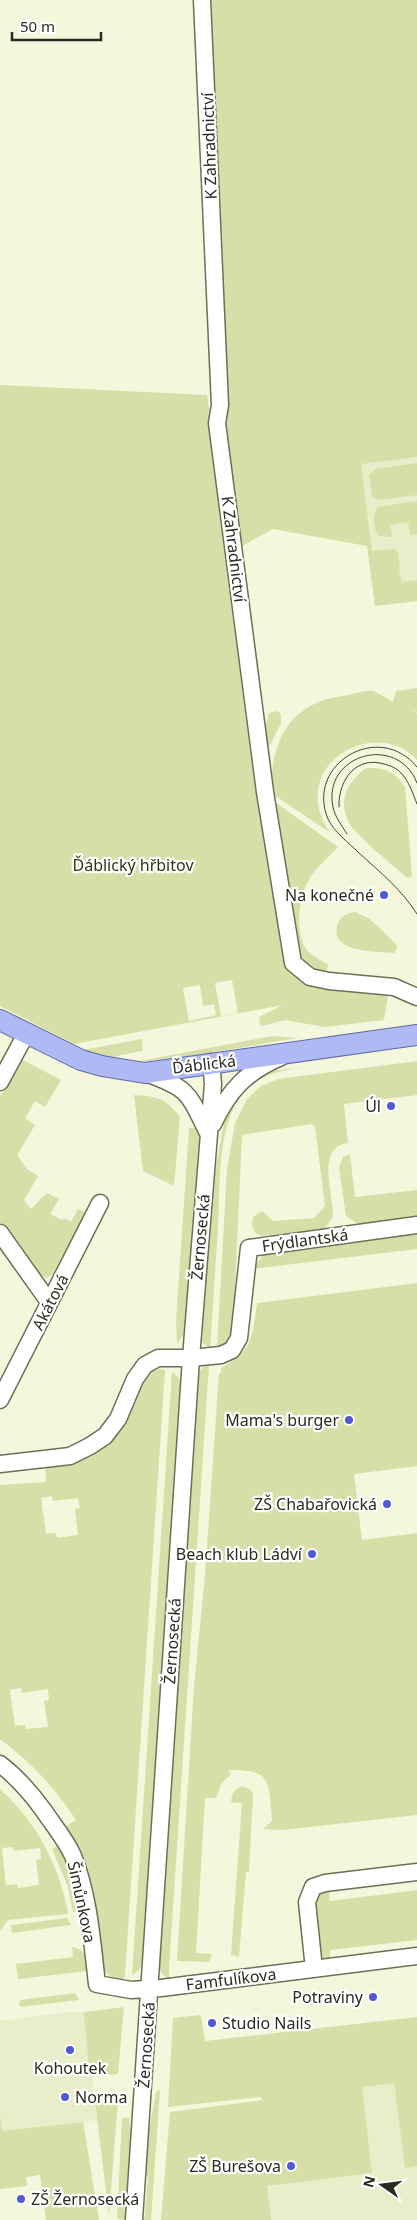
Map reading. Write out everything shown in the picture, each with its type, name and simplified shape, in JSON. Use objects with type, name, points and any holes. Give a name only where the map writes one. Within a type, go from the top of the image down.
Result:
[{"type":"main road","name":"Ďáblická","points":[[0,1020],[81,1060],[102,1066],[146,1073],[211,1062],[417,1035]]},
{"type":"street","name":"K Zahradnictví","points":[[202,0],[220,405],[217,423],[265,792],[292,963],[310,977],[329,981],[394,987],[417,997]]},
{"type":"street","points":[[0,1082],[26,1034]]},
{"type":"street","points":[[208,1135],[223,1103],[235,1087],[266,1063],[290,1052]]},
{"type":"street","name":"Žernosecká","points":[[134,2220],[191,1358],[213,1084],[211,1062]]},
{"type":"street","points":[[146,1073],[171,1082],[186,1093],[195,1103],[208,1135]]},
{"type":"street","name":"Akátová","points":[[0,1400],[100,1203]]},
{"type":"street","name":"Frýdlantská","points":[[191,1358],[221,1355],[232,1350],[239,1338],[249,1248],[417,1225]]},
{"type":"street","points":[[0,1233],[49,1302]]},
{"type":"street","points":[[0,1464],[70,1456],[90,1446],[105,1436],[118,1419],[135,1379],[145,1364],[158,1358],[191,1358]]},
{"type":"street","name":"Šimůnkova","points":[[0,1764],[13,1774],[32,1794],[62,1837],[72,1855],[88,1913],[97,1984],[128,1990],[149,1989]]},
{"type":"street","points":[[314,1969],[307,1902],[313,1887],[325,1883],[417,1872]]},
{"type":"street","name":"Famfulíkova","points":[[149,1989],[417,1956]]},
{"type":"shaded area","points":[[417,426],[417,601],[375,606],[353,434]]},
{"type":"shaded area","points":[[69,2012],[84,2012],[97,2120],[2,2131],[0,2113],[0,2021]]},
{"type":"shaded area","name":"ZŠ Burešova","points":[[417,2068],[417,2220],[161,2220],[170,2112],[333,2092]]},
{"type":"green space","points":[[208,0],[417,0],[417,457],[361,464],[372,551],[395,549],[398,552],[402,582],[417,580],[417,601],[375,606],[367,546],[273,529],[240,547],[223,405],[221,218]]},
{"type":"green space","name":"Ďáblický hřbitov","points":[[0,385],[207,395],[261,778],[294,970],[389,990],[384,1020],[325,1027],[285,1020],[262,1026],[260,1024],[259,1017],[283,1005],[74,1044],[0,1006]],"holes":[[[210,444],[271,886],[253,774]],[[232,980],[238,1013],[221,1016],[215,983]],[[200,985],[203,1006],[214,1004],[216,1015],[189,1021],[183,988]]]},
{"type":"green space","points":[[417,463],[417,495],[378,500],[372,496],[369,475],[375,469]]},
{"type":"green space","points":[[417,501],[417,534],[410,535],[408,522],[390,525],[392,537],[379,536],[375,530],[374,522],[378,507]]},
{"type":"green space","points":[[417,688],[417,712],[411,710],[417,713],[417,760],[403,749],[387,743],[370,743],[353,747],[338,756],[326,769],[319,784],[318,803],[322,818],[329,832],[271,793],[272,774],[279,742],[286,728],[296,716],[324,700],[373,691],[393,702],[396,691]]},
{"type":"green space","points":[[278,711],[281,714],[281,723],[270,745],[266,745],[264,732],[269,713]]},
{"type":"green space","points":[[366,768],[388,771],[397,777],[405,787],[412,875],[410,878],[406,877],[374,849],[357,833],[348,821],[344,806],[346,791],[354,779]]},
{"type":"green space","points":[[272,800],[338,847],[317,868],[307,883],[302,897],[299,916],[300,934],[306,949],[328,964],[326,976],[311,973],[298,961]]},
{"type":"green space","points":[[355,912],[370,919],[398,946],[394,953],[356,949],[347,946],[341,941],[337,935],[339,920],[349,913]]},
{"type":"green space","points":[[272,1036],[297,1038],[197,1055],[129,1063]]},
{"type":"green space","points":[[142,1039],[143,1050],[141,1051],[102,1059],[77,1051]]},
{"type":"green space","points":[[21,1059],[61,1080],[45,1107],[35,1101],[25,1118],[35,1125],[17,1155],[27,1169],[38,1176],[24,1200],[31,1209],[47,1193],[59,1199],[50,1214],[71,1222],[78,1209],[86,1213],[53,1274],[47,1278],[36,1273],[0,1222],[0,1097]]},
{"type":"green space","points":[[417,1061],[417,1095],[344,1104],[348,1143],[338,1146],[332,1153],[329,1163],[328,1174],[333,1217],[324,1229],[262,1236],[254,1231],[252,1226],[253,1217],[262,1211],[273,1221],[314,1218],[325,1206],[315,1127],[312,1124],[242,1135],[233,1331],[228,1343],[217,1348],[227,1169],[235,1123],[247,1099],[261,1086],[278,1079]]},
{"type":"green space","points":[[319,1066],[281,1071],[264,1077],[248,1088],[237,1101],[230,1118],[225,1136],[220,1175],[210,1348],[200,1341],[213,1182],[225,1118],[241,1088],[269,1071]]},
{"type":"green space","points":[[134,1095],[160,1099],[180,1117],[174,1186],[143,1171]]},
{"type":"green space","points":[[189,1128],[199,1128],[199,1142],[186,1331],[177,1344],[176,1321]]},
{"type":"green space","points":[[350,1154],[355,1197],[417,1190],[417,1218],[359,1225],[346,1216],[339,1168],[343,1157]]},
{"type":"green space","points":[[417,1232],[417,1249],[252,1269],[265,1253]]},
{"type":"green space","name":"Beach klub Ládví","points":[[417,1283],[417,1466],[354,1474],[362,1540],[417,1533],[417,1815],[283,1830],[263,1829],[272,1821],[270,1796],[265,1780],[253,1772],[227,1770],[231,1774],[221,1784],[216,1798],[205,1798],[196,1953],[212,1954],[209,1962],[177,1961],[194,1686],[205,1575],[219,1373],[221,1373],[221,1368],[240,1355],[246,1348],[252,1334],[257,1303]]},
{"type":"green space","points":[[209,1365],[169,1979],[162,1974],[158,1967],[197,1375],[202,1368]]},
{"type":"green space","points":[[159,1369],[165,1370],[125,1975],[123,1980],[111,1977],[101,1968],[64,1828],[76,1820],[42,1776],[0,1739],[0,1485],[46,1482],[45,1466],[76,1461],[102,1448],[120,1428],[144,1378],[150,1372]],"holes":[[[52,1496],[53,1501],[78,1498],[80,1508],[75,1509],[78,1535],[57,1538],[56,1533],[46,1534],[41,1498]],[[21,1688],[22,1693],[48,1689],[49,1700],[44,1701],[48,1727],[26,1729],[25,1725],[15,1726],[10,1690]]]},
{"type":"green space","points":[[172,1372],[179,1378],[182,1387],[145,1959],[139,1970],[132,1975]]},
{"type":"green space","points":[[242,1786],[251,1790],[253,1795],[249,1872],[246,1872],[239,1957],[231,1955],[242,1803],[231,1802],[234,1792]]},
{"type":"green space","points":[[0,1789],[25,1816],[44,1845],[58,1877],[68,1912],[67,1914],[8,1920],[0,1931]],"holes":[[[13,1847],[14,1851],[40,1848],[41,1859],[36,1860],[39,1885],[18,1888],[17,1884],[6,1885],[2,1848]]]},
{"type":"green space","points":[[61,1844],[68,1858],[83,1912],[73,1912],[68,1887],[52,1849]]},
{"type":"green space","points":[[329,1889],[330,1901],[417,1890],[417,1940],[330,1950],[330,1958],[319,1959],[314,1900],[317,1890]]},
{"type":"green space","points":[[67,1918],[71,1925],[12,1933],[11,1925]]},
{"type":"green space","points":[[72,1947],[77,1948],[85,1955],[88,1971],[18,1979],[16,1964],[73,1957]]},
{"type":"green space","points":[[75,1993],[79,2000],[21,2007],[19,2005],[20,2000]]},
{"type":"green space","points":[[124,2007],[118,2074],[90,2077],[84,2012]]},
{"type":"green space","points":[[201,2015],[205,2041],[417,2017],[417,2166],[405,2168],[394,2083],[362,2087],[372,2173],[267,2186],[271,2220],[161,2220],[170,2112],[263,2100],[260,2097],[168,2107],[173,2018]]},
{"type":"green space","points":[[160,2090],[151,2220],[143,2220],[145,2216],[148,2176],[143,2176],[146,2146],[156,2092]]},
{"type":"green space","points":[[118,2100],[109,2216],[95,2102]]},
{"type":"green space","points":[[0,2113],[2,2131],[83,2122],[99,2220],[46,2220],[40,2175],[26,2177],[27,2186],[0,2189]]},
{"type":"green space","points":[[122,2118],[129,2118],[132,2142],[127,2220],[117,2219]]},
{"type":"tram line","points":[[417,767],[401,753],[384,748],[366,748],[350,755],[336,766],[327,781],[324,799],[328,819],[334,828],[398,889],[417,914]]},
{"type":"tram line","points":[[347,834],[334,811],[333,789],[339,774],[350,763],[364,756],[379,755],[394,758],[407,768],[417,783]]},
{"type":"tram line","points":[[339,807],[339,798],[344,781],[355,768],[370,762],[380,763],[399,771],[409,784],[417,804]]},
{"type":"place","name":"Na konečné","points":[[384,895]]},
{"type":"place","name":"Úl","points":[[391,1106]]},
{"type":"place","name":"Mama's burger","points":[[349,1420]]},
{"type":"place","name":"ZŠ Chabařovická","points":[[387,1504]]},
{"type":"place","name":"Beach klub Ládví","points":[[312,1554]]},
{"type":"place","name":"Potraviny","points":[[373,1997]]},
{"type":"place","name":"Studio Nails","points":[[212,2023]]},
{"type":"place","name":"Kohoutek","points":[[70,2050]]},
{"type":"place","name":"Norma","points":[[65,2097]]},
{"type":"place","name":"ZŠ Burešova","points":[[291,2166]]},
{"type":"place","name":"ZŠ Žernosecká","points":[[21,2199]]}]
